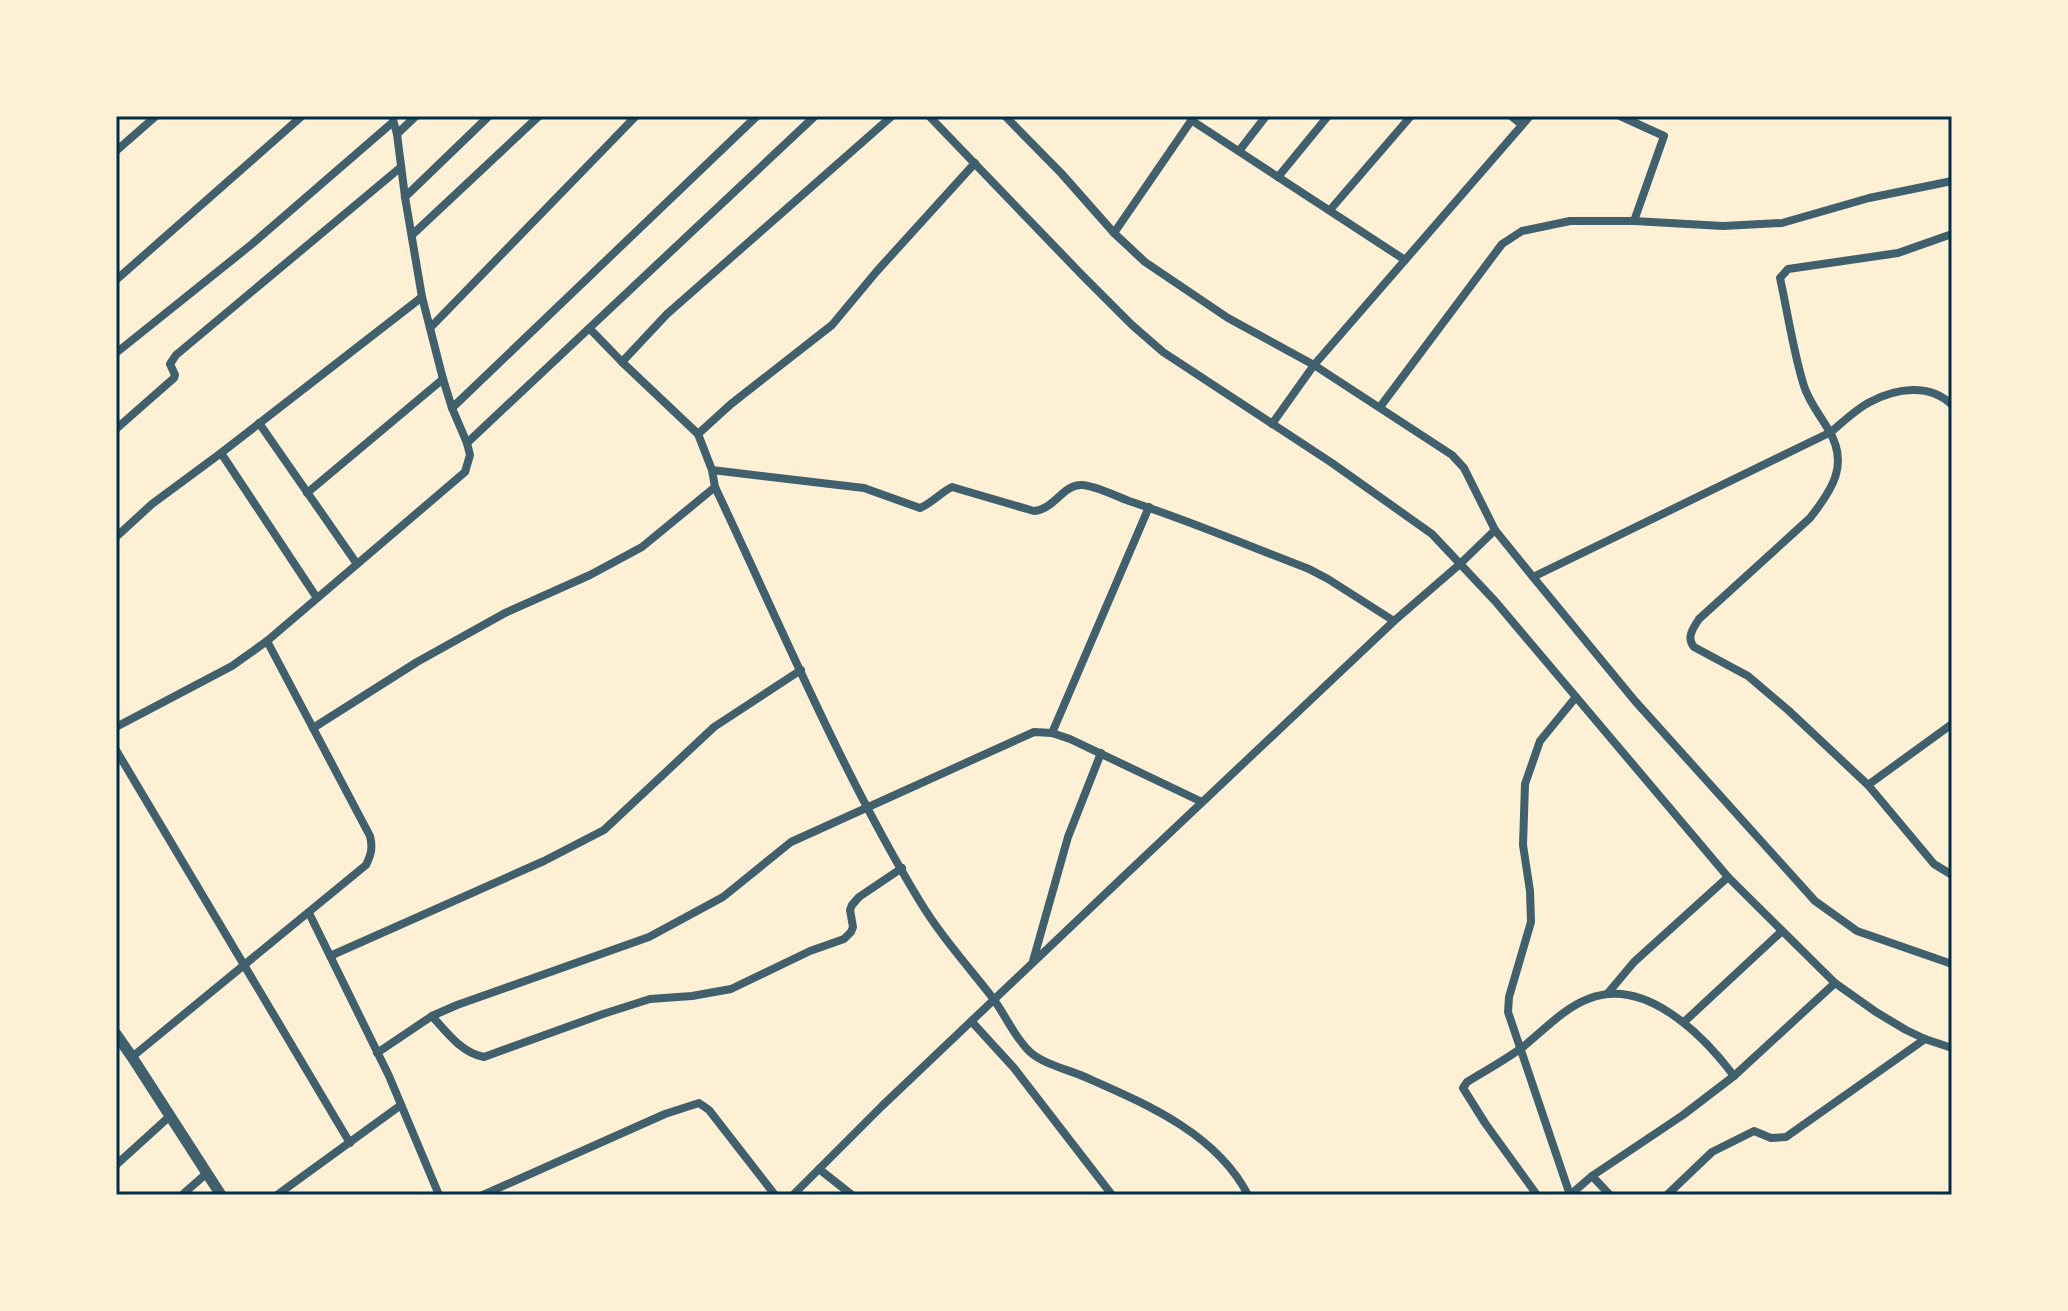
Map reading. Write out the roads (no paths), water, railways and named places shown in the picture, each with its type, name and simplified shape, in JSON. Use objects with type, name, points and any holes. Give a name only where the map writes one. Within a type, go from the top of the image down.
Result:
[{"type":"street","points":[[116,151],[156,116]]},
{"type":"street","points":[[116,280],[302,116]]},
{"type":"street","points":[[397,134],[416,116]]},
{"type":"street","points":[[405,197],[489,116]]},
{"type":"street","points":[[412,235],[539,116]]},
{"type":"street","points":[[430,328],[636,116]]},
{"type":"street","points":[[452,408],[757,116]]},
{"type":"street","points":[[467,443],[815,116]]},
{"type":"street","points":[[622,362],[667,314],[892,116]]},
{"type":"street","points":[[929,116],[1132,325],[1163,352],[1332,463],[1432,534],[1495,601],[1728,877],[1835,983],[1876,1012],[1925,1039],[1952,1048]]},
{"type":"street","points":[[1005,116],[1145,262],[1228,318],[1314,365],[1452,455],[1464,468],[1495,530],[1533,577],[1635,701],[1815,901],[1857,931],[1952,964]]},
{"type":"street","points":[[1239,151],[1266,116]]},
{"type":"street","points":[[1278,177],[1328,116]]},
{"type":"street","points":[[1330,210],[1411,116]]},
{"type":"street","points":[[1511,116],[1522,125]]},
{"type":"street","points":[[1272,424],[1314,365],[1530,116]]},
{"type":"street","points":[[1620,116],[1664,136],[1634,221]]},
{"type":"street","points":[[1114,233],[1193,118],[1405,260]]},
{"type":"street","points":[[116,353],[252,244],[392,119],[397,134],[422,297],[443,379],[470,455],[465,472],[267,641],[232,666],[116,727]]},
{"type":"street","points":[[698,434],[731,404],[832,325],[975,163]]},
{"type":"street","points":[[116,429],[174,378],[170,364],[176,355],[401,167]]},
{"type":"street","points":[[1380,407],[1502,244],[1522,231],[1570,221],[1723,226],[1782,223],[1869,198],[1952,181]]},
{"type":"street","points":[[1952,234],[1898,253],[1788,269],[1782,274],[1780,278],[1800,373],[1806,392],[1831,432],[1838,469],[1835,482],[1810,518],[1717,600],[1699,619],[1690,636],[1694,647],[1748,676],[1788,710],[1868,785],[1934,864],[1952,875]]},
{"type":"street","points":[[116,537],[152,504],[422,297]]},
{"type":"street","points":[[590,329],[698,434],[715,487],[869,808],[919,900],[946,941],[994,999],[1023,1044],[1039,1059],[1101,1084],[1184,1126],[1228,1165],[1248,1195]]},
{"type":"street","points":[[307,493],[443,379]]},
{"type":"street","points":[[1533,577],[1831,432],[1869,402],[1893,392],[1911,389],[1930,392],[1952,405]]},
{"type":"street","points":[[259,423],[357,564]]},
{"type":"street","points":[[221,453],[317,598]]},
{"type":"street","points":[[712,470],[864,488],[920,508],[952,487],[1034,511],[1043,510],[1068,489],[1084,485],[1309,569],[1394,621]]},
{"type":"street","points":[[313,728],[417,662],[505,613],[590,575],[642,547],[715,487]]},
{"type":"street","points":[[1052,733],[1149,507]]},
{"type":"street","points":[[793,1195],[1033,962],[1394,621],[1495,530]]},
{"type":"street","points":[[132,1057],[366,865],[373,846],[267,641]]},
{"type":"street","points":[[330,956],[594,837],[714,727],[801,670]]},
{"type":"street","points":[[1576,697],[1540,741],[1525,784],[1523,845],[1531,922],[1509,997],[1508,1012],[1570,1195],[1592,1176],[1683,1115],[1734,1076],[1835,983]]},
{"type":"street","points":[[1868,785],[1952,724]]},
{"type":"street","points":[[377,1053],[432,1016],[481,995],[649,937],[723,897],[791,842],[1034,732],[1052,733],[1101,753],[1202,802]]},
{"type":"street","points":[[116,750],[350,1143]]},
{"type":"street","points":[[1033,962],[1068,837],[1101,753]]},
{"type":"street","points":[[432,1016],[466,1050],[484,1057],[650,999],[731,989],[810,951],[844,939],[853,927],[852,905],[902,868]]},
{"type":"street","points":[[1608,993],[1634,962],[1728,877]]},
{"type":"street","points":[[309,913],[401,1105],[439,1195]]},
{"type":"street","points":[[1684,1022],[1782,931]]},
{"type":"street","points":[[1537,1195],[1463,1088],[1467,1082],[1520,1049],[1559,1017],[1586,1000],[1608,993],[1635,996],[1684,1022],[1714,1049],[1734,1076]]},
{"type":"street","points":[[972,1022],[1014,1068],[1112,1195]]},
{"type":"street","points":[[1667,1195],[1712,1152],[1754,1131],[1771,1138],[1786,1137],[1925,1039]]},
{"type":"street","points":[[118,1040],[221,1195]]},
{"type":"street","points":[[483,1195],[665,1114],[699,1103],[709,1110],[775,1195]]},
{"type":"street","points":[[277,1195],[401,1105]]},
{"type":"street","points":[[116,1165],[170,1116]]},
{"type":"street","points":[[819,1169],[852,1195]]},
{"type":"street","points":[[182,1195],[207,1173]]},
{"type":"street","points":[[1592,1176],[1610,1195]]}]
